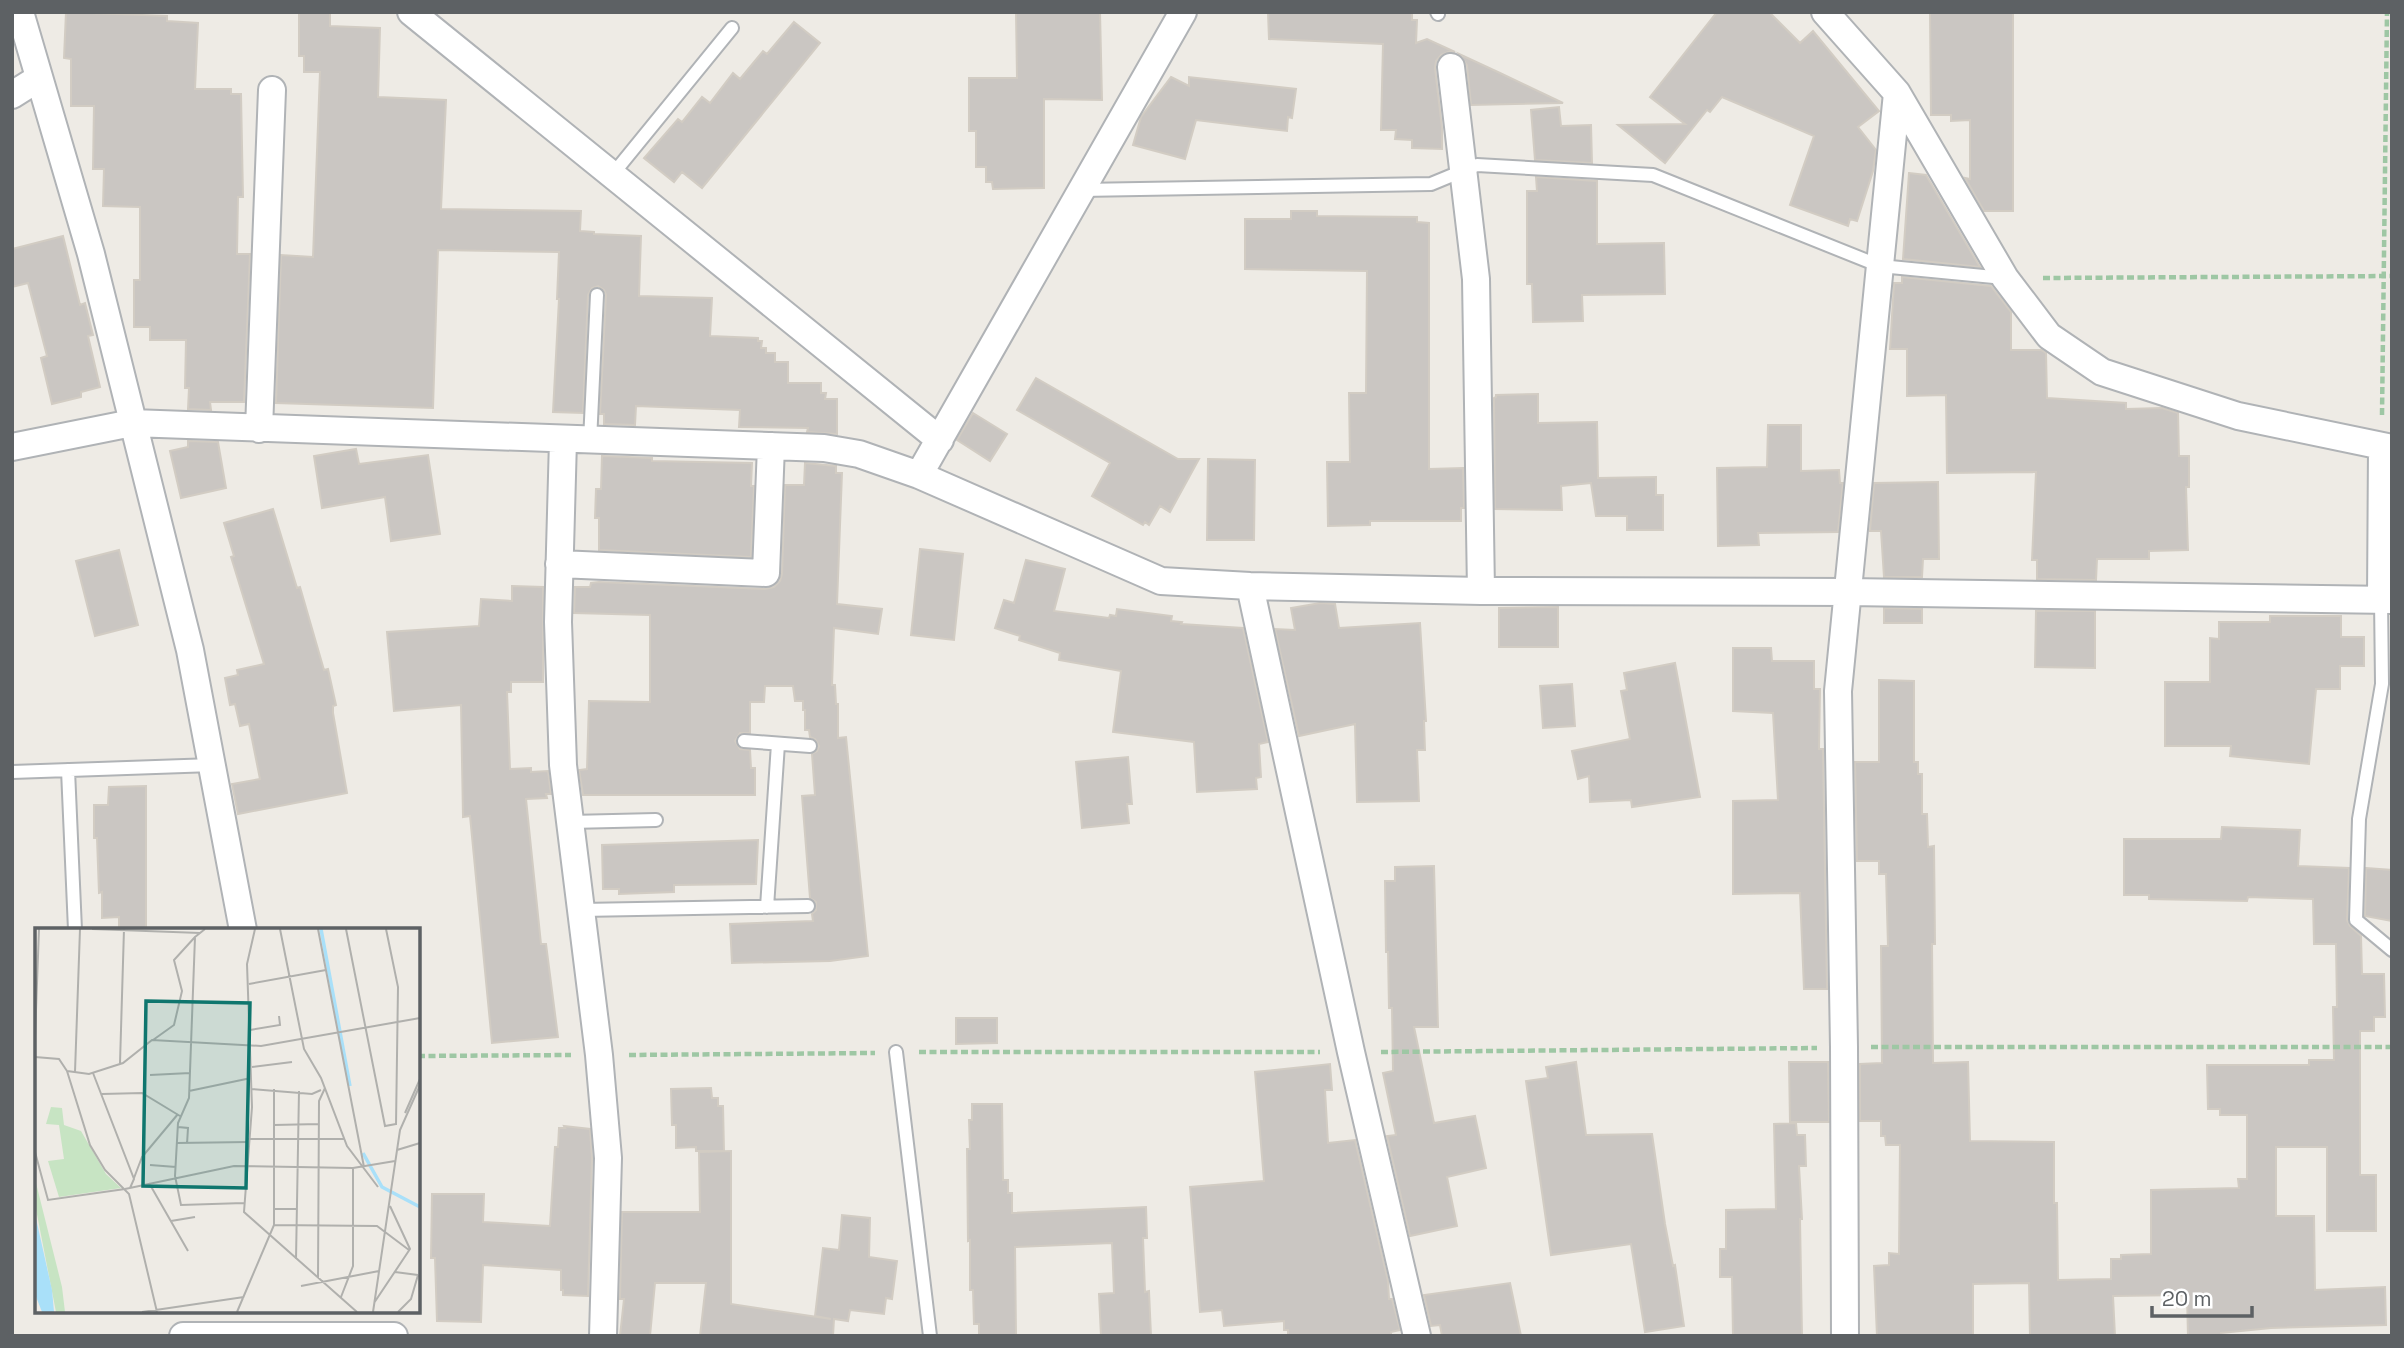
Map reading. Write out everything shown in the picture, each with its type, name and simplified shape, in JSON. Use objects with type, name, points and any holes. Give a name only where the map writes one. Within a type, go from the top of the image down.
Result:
[{"type":"street","points":[[20,12],[92,254],[190,650],[243,928]]},
{"type":"street","points":[[411,12],[940,440]]},
{"type":"street","points":[[919,475],[1183,12]]},
{"type":"street","points":[[12,447],[132,423],[835,450],[859,454],[919,475],[1161,581],[1250,586],[1481,591],[1847,592],[2386,600],[2387,448],[2238,416],[2102,372],[2049,336],[2005,278],[1896,93],[1825,12]]},
{"type":"street","points":[[1451,67],[1476,279],[1481,591]]},
{"type":"street","points":[[12,95],[39,78]]},
{"type":"street","points":[[259,429],[272,90]]},
{"type":"street","points":[[1846,1336],[1838,691],[1896,93]]},
{"type":"street","points":[[563,440],[558,622],[563,765],[599,1055],[608,1158],[603,1336]]},
{"type":"street","points":[[559,564],[766,573],[771,446]]},
{"type":"street","points":[[1250,586],[1351,1052],[1417,1336]]},
{"type":"street","points":[[287,1313],[287,1335]]},
{"type":"street","points":[[183,1336],[394,1336]]},
{"type":"lane","points":[[613,174],[732,28]]},
{"type":"lane","points":[[1081,190],[1432,184],[1477,165],[1653,176],[1880,266],[2005,278]]},
{"type":"lane","points":[[590,440],[597,295]]},
{"type":"lane","points":[[2386,600],[2382,684],[2359,819],[2356,920],[2392,950]]},
{"type":"lane","points":[[744,741],[810,746]]},
{"type":"lane","points":[[766,907],[778,744]]},
{"type":"lane","points":[[12,772],[213,765]]},
{"type":"lane","points":[[68,770],[75,928]]},
{"type":"lane","points":[[570,822],[656,820]]},
{"type":"lane","points":[[581,909],[808,906]]},
{"type":"lane","points":[[896,1052],[930,1336]]},
{"type":"path","points":[[2387,448],[2384,276],[2388,12]]},
{"type":"path","points":[[2005,278],[2392,276]]},
{"type":"path","points":[[420,1056],[1351,1052]]},
{"type":"building","points":[[66,12],[167,16],[167,21],[198,23],[195,89],[231,89],[231,94],[241,94],[243,197],[238,197],[237,254],[250,254],[244,402],[210,402],[211,410],[188,409],[189,388],[185,388],[186,340],[150,340],[150,327],[134,327],[134,280],[140,280],[140,207],[103,206],[104,169],[93,169],[94,106],[71,106],[71,59],[64,58]]},
{"type":"building","points":[[299,12],[330,12],[330,26],[380,28],[378,97],[446,100],[441,209],[581,211],[580,231],[641,236],[639,296],[712,298],[710,336],[758,338],[758,341],[762,341],[761,348],[766,348],[766,353],[775,353],[775,362],[788,362],[788,383],[821,383],[821,393],[826,393],[825,399],[837,399],[837,434],[807,432],[808,428],[739,427],[740,410],[636,406],[635,425],[604,424],[604,414],[600,414],[606,295],[598,286],[592,288],[588,295],[583,413],[553,412],[559,252],[438,250],[433,408],[276,403],[281,255],[313,257],[320,72],[304,72],[304,56],[299,56]]},
{"type":"building","points":[[1016,12],[1100,12],[1102,100],[1044,99],[1044,188],[993,189],[992,182],[986,182],[986,167],[976,167],[976,131],[969,131],[969,78],[1017,78]]},
{"type":"building","points":[[1268,12],[1412,12],[1412,20],[1417,20],[1416,43],[1427,39],[1455,52],[1441,55],[1435,68],[1442,149],[1412,148],[1412,140],[1395,139],[1396,130],[1381,130],[1383,44],[1269,39]]},
{"type":"building","points":[[1717,12],[1769,12],[1800,43],[1813,31],[1879,111],[1858,127],[1876,150],[1873,171],[1857,221],[1850,219],[1848,226],[1790,205],[1814,136],[1722,97],[1710,112],[1707,110],[1665,163],[1618,125],[1685,124],[1650,97]]},
{"type":"building","points":[[1930,12],[2013,12],[2013,211],[1984,211],[1965,178],[1970,179],[1970,120],[1951,121],[1951,115],[1931,115]]},
{"type":"building","points":[[794,22],[820,43],[702,188],[682,172],[674,182],[644,158],[678,119],[682,122],[702,97],[710,103],[733,73],[740,79],[763,51],[767,54]]},
{"type":"building","points":[[1459,54],[1563,103],[1471,105],[1467,65]]},
{"type":"building","points":[[1171,77],[1189,86],[1189,77],[1296,89],[1292,118],[1288,117],[1287,131],[1196,120],[1185,159],[1133,145],[1141,117]]},
{"type":"building","points":[[1559,107],[1561,126],[1591,125],[1592,163],[1535,160],[1531,110]]},
{"type":"building","points":[[1909,173],[1926,175],[1980,267],[1903,259]]},
{"type":"building","points":[[1536,177],[1597,181],[1597,244],[1664,243],[1665,294],[1582,295],[1583,321],[1533,322],[1532,284],[1527,284],[1527,191],[1537,191]]},
{"type":"building","points":[[1291,211],[1317,211],[1317,216],[1417,217],[1417,222],[1429,223],[1429,469],[1463,468],[1464,508],[1461,508],[1461,521],[1370,521],[1370,525],[1328,526],[1327,462],[1350,462],[1349,393],[1366,393],[1367,271],[1245,269],[1245,219],[1291,219]]},
{"type":"building","points":[[63,236],[80,305],[85,303],[93,335],[88,336],[100,387],[81,392],[81,397],[52,404],[41,358],[47,356],[28,283],[12,287],[12,249]]},
{"type":"building","points":[[1902,277],[1991,286],[2011,312],[2011,350],[2041,350],[2046,353],[2047,398],[2126,403],[2126,409],[2162,408],[2178,413],[2179,456],[2189,456],[2189,487],[2186,487],[2188,550],[2149,551],[2149,559],[2097,559],[2096,580],[2037,579],[2037,560],[2032,560],[2036,472],[1947,473],[1946,395],[1907,396],[1907,349],[1890,349],[1894,283],[1902,283]]},
{"type":"building","points":[[1036,378],[1178,459],[1199,459],[1170,512],[1160,506],[1149,525],[1145,522],[1143,525],[1092,496],[1110,463],[1017,410]]},
{"type":"building","points":[[1538,394],[1538,423],[1597,422],[1598,478],[1656,477],[1656,495],[1663,495],[1663,530],[1627,530],[1627,516],[1596,516],[1591,483],[1561,486],[1562,510],[1495,509],[1494,398],[1496,395]]},
{"type":"building","points":[[973,413],[1007,434],[990,461],[957,440]]},
{"type":"building","points":[[1768,425],[1801,425],[1801,471],[1839,470],[1840,483],[1843,483],[1838,532],[1758,533],[1759,545],[1718,546],[1717,468],[1767,467]]},
{"type":"building","points":[[188,441],[218,442],[226,488],[181,498],[170,451],[188,447]]},
{"type":"building","points":[[356,449],[359,464],[428,455],[440,534],[391,541],[385,497],[322,508],[314,456]]},
{"type":"building","points":[[602,456],[652,458],[652,461],[752,463],[751,486],[754,486],[751,557],[599,550],[599,518],[595,518],[596,489],[601,489]]},
{"type":"building","points":[[1208,459],[1255,460],[1254,540],[1207,540]]},
{"type":"building","points":[[805,463],[836,466],[836,473],[842,473],[837,604],[882,609],[878,634],[834,628],[832,685],[835,685],[838,704],[838,738],[846,737],[868,956],[830,961],[732,963],[730,924],[813,921],[812,914],[816,910],[816,902],[810,898],[802,796],[815,795],[812,754],[819,746],[815,739],[810,737],[809,730],[805,730],[803,701],[795,701],[793,686],[765,686],[764,702],[750,702],[750,733],[740,733],[735,741],[740,749],[750,750],[751,768],[755,768],[755,795],[583,795],[579,770],[587,769],[589,701],[650,702],[650,615],[574,613],[575,587],[590,587],[591,583],[599,582],[765,589],[774,587],[782,574],[785,485],[804,485]]},
{"type":"building","points":[[1938,482],[1939,559],[1923,559],[1922,577],[1884,577],[1881,531],[1870,531],[1874,483]]},
{"type":"building","points":[[273,509],[297,588],[300,587],[324,670],[328,669],[336,705],[333,706],[333,713],[347,793],[238,814],[232,784],[260,779],[249,724],[240,726],[235,704],[230,705],[225,678],[238,675],[237,670],[264,664],[231,557],[234,556],[224,523]]},
{"type":"building","points":[[920,549],[963,554],[954,640],[911,635]]},
{"type":"building","points":[[119,550],[138,625],[95,636],[76,561]]},
{"type":"building","points":[[1026,560],[1065,569],[1054,611],[1109,618],[1110,615],[1116,616],[1117,609],[1172,616],[1171,621],[1182,622],[1181,624],[1243,628],[1268,742],[1259,744],[1261,777],[1256,778],[1257,789],[1197,792],[1194,742],[1113,732],[1121,671],[1059,660],[1060,653],[1019,640],[1020,636],[995,628],[1004,600],[1014,603]]},
{"type":"building","points":[[512,586],[543,587],[543,682],[511,682],[511,692],[507,692],[510,769],[531,768],[531,772],[548,771],[551,794],[546,794],[547,798],[526,799],[541,944],[546,944],[558,1037],[492,1043],[470,816],[463,817],[461,705],[394,711],[387,632],[479,626],[481,599],[512,601]]},
{"type":"building","points":[[1320,603],[1335,604],[1339,628],[1420,623],[1426,721],[1425,750],[1417,750],[1419,801],[1357,802],[1355,724],[1299,736],[1275,629],[1295,630],[1291,608]]},
{"type":"building","points":[[1558,607],[1558,647],[1499,647],[1499,608]]},
{"type":"building","points":[[1884,608],[1922,609],[1922,623],[1884,623]]},
{"type":"building","points":[[2036,611],[2095,611],[2095,668],[2035,667]]},
{"type":"building","points":[[2270,616],[2341,616],[2341,637],[2364,637],[2364,666],[2340,666],[2340,689],[2316,689],[2309,764],[2230,756],[2231,746],[2165,746],[2165,682],[2210,682],[2210,638],[2219,639],[2219,622],[2270,622]]},
{"type":"building","points":[[1733,648],[1771,648],[1772,661],[1814,661],[1814,689],[1820,689],[1819,749],[1823,749],[1827,989],[1804,989],[1800,893],[1733,894],[1733,801],[1778,800],[1773,713],[1733,711]]},
{"type":"building","points":[[1675,663],[1700,797],[1632,807],[1631,800],[1590,802],[1589,776],[1578,779],[1572,751],[1630,739],[1621,691],[1627,690],[1624,673]]},
{"type":"building","points":[[1879,680],[1914,681],[1914,762],[1918,762],[1918,774],[1922,774],[1922,814],[1927,814],[1928,847],[1934,846],[1933,1063],[1968,1062],[1970,1141],[2054,1142],[2058,1280],[2111,1279],[2111,1259],[2121,1259],[2121,1255],[2151,1254],[2151,1190],[2239,1188],[2238,1179],[2247,1179],[2247,1115],[2220,1115],[2220,1109],[2208,1109],[2207,1065],[2309,1065],[2309,1060],[2334,1060],[2336,944],[2314,944],[2313,899],[2149,899],[2149,895],[2124,895],[2124,839],[2221,839],[2222,827],[2300,830],[2298,866],[2349,868],[2347,920],[2361,936],[2362,974],[2384,974],[2385,1017],[2374,1017],[2374,1031],[2360,1031],[2360,1175],[2376,1175],[2376,1231],[2327,1231],[2327,1147],[2276,1147],[2276,1216],[2314,1216],[2315,1290],[2385,1287],[2386,1325],[2271,1328],[2221,1333],[2221,1336],[2188,1336],[2187,1295],[2113,1296],[2115,1336],[2030,1336],[2029,1283],[1973,1284],[1973,1336],[1877,1336],[1874,1266],[1889,1265],[1889,1253],[1899,1254],[1900,1145],[1886,1145],[1885,1136],[1881,1136],[1881,1121],[1860,1121],[1860,1064],[1882,1063],[1881,946],[1888,946],[1886,874],[1879,874],[1879,861],[1857,861],[1855,762],[1879,762]]},
{"type":"building","points":[[1572,684],[1575,726],[1543,728],[1540,686]]},
{"type":"building","points":[[1128,757],[1132,804],[1127,804],[1129,823],[1082,828],[1076,762]]},
{"type":"building","points":[[146,786],[146,928],[119,928],[119,917],[102,918],[97,838],[94,838],[94,805],[108,805],[109,787]]},
{"type":"building","points":[[758,840],[756,884],[674,885],[674,892],[619,894],[619,889],[603,889],[602,845]]},
{"type":"building","points":[[1434,866],[1438,1027],[1414,1027],[1434,1123],[1475,1116],[1486,1168],[1447,1177],[1457,1226],[1410,1236],[1387,1136],[1396,1135],[1383,1073],[1393,1071],[1385,881],[1395,881],[1395,867]]},
{"type":"building","points":[[2366,868],[2392,870],[2392,921],[2365,916]]},
{"type":"building","points":[[956,1018],[997,1018],[997,1043],[956,1044]]},
{"type":"building","points":[[1576,1062],[1586,1135],[1652,1134],[1684,1326],[1645,1332],[1631,1244],[1551,1255],[1526,1081],[1548,1078],[1546,1067]]},
{"type":"building","points":[[1789,1062],[1828,1062],[1829,1122],[1790,1122]]},
{"type":"building","points":[[1330,1064],[1332,1090],[1325,1090],[1328,1143],[1355,1140],[1388,1281],[1389,1299],[1392,1299],[1400,1330],[1391,1332],[1391,1336],[1288,1336],[1288,1330],[1284,1330],[1284,1321],[1224,1326],[1222,1310],[1200,1312],[1190,1187],[1264,1181],[1255,1072]]},
{"type":"building","points":[[711,1088],[712,1098],[718,1098],[718,1106],[723,1106],[724,1151],[696,1151],[696,1147],[676,1148],[671,1089]]},
{"type":"building","points":[[972,1104],[1002,1104],[1003,1180],[1008,1180],[1008,1193],[1012,1193],[1012,1213],[1146,1207],[1147,1238],[1143,1238],[1145,1292],[1149,1291],[1151,1336],[1101,1336],[1099,1294],[1114,1293],[1112,1243],[1015,1247],[1016,1336],[979,1336],[979,1324],[974,1324],[973,1290],[970,1290],[970,1240],[968,1241],[967,1149],[970,1149],[969,1120],[972,1120]]},
{"type":"building","points":[[1796,1123],[1797,1135],[1805,1135],[1806,1166],[1799,1166],[1802,1336],[1733,1336],[1732,1277],[1720,1277],[1720,1249],[1726,1249],[1726,1210],[1776,1209],[1774,1124]]},
{"type":"building","points":[[564,1126],[590,1129],[592,1158],[588,1296],[563,1295],[561,1270],[483,1265],[481,1322],[437,1321],[435,1258],[431,1258],[432,1194],[484,1194],[483,1222],[550,1226],[555,1147],[558,1147],[559,1128],[565,1128]]},
{"type":"building","points":[[731,1151],[731,1304],[831,1319],[815,1316],[823,1248],[839,1250],[842,1215],[870,1218],[869,1257],[897,1261],[892,1299],[886,1298],[884,1314],[850,1310],[848,1321],[834,1319],[833,1336],[700,1336],[706,1283],[655,1283],[650,1336],[620,1336],[624,1299],[620,1299],[622,1212],[700,1212],[699,1152]]},
{"type":"building","points":[[1510,1283],[1521,1336],[1442,1336],[1440,1325],[1431,1326],[1424,1295]]}]
